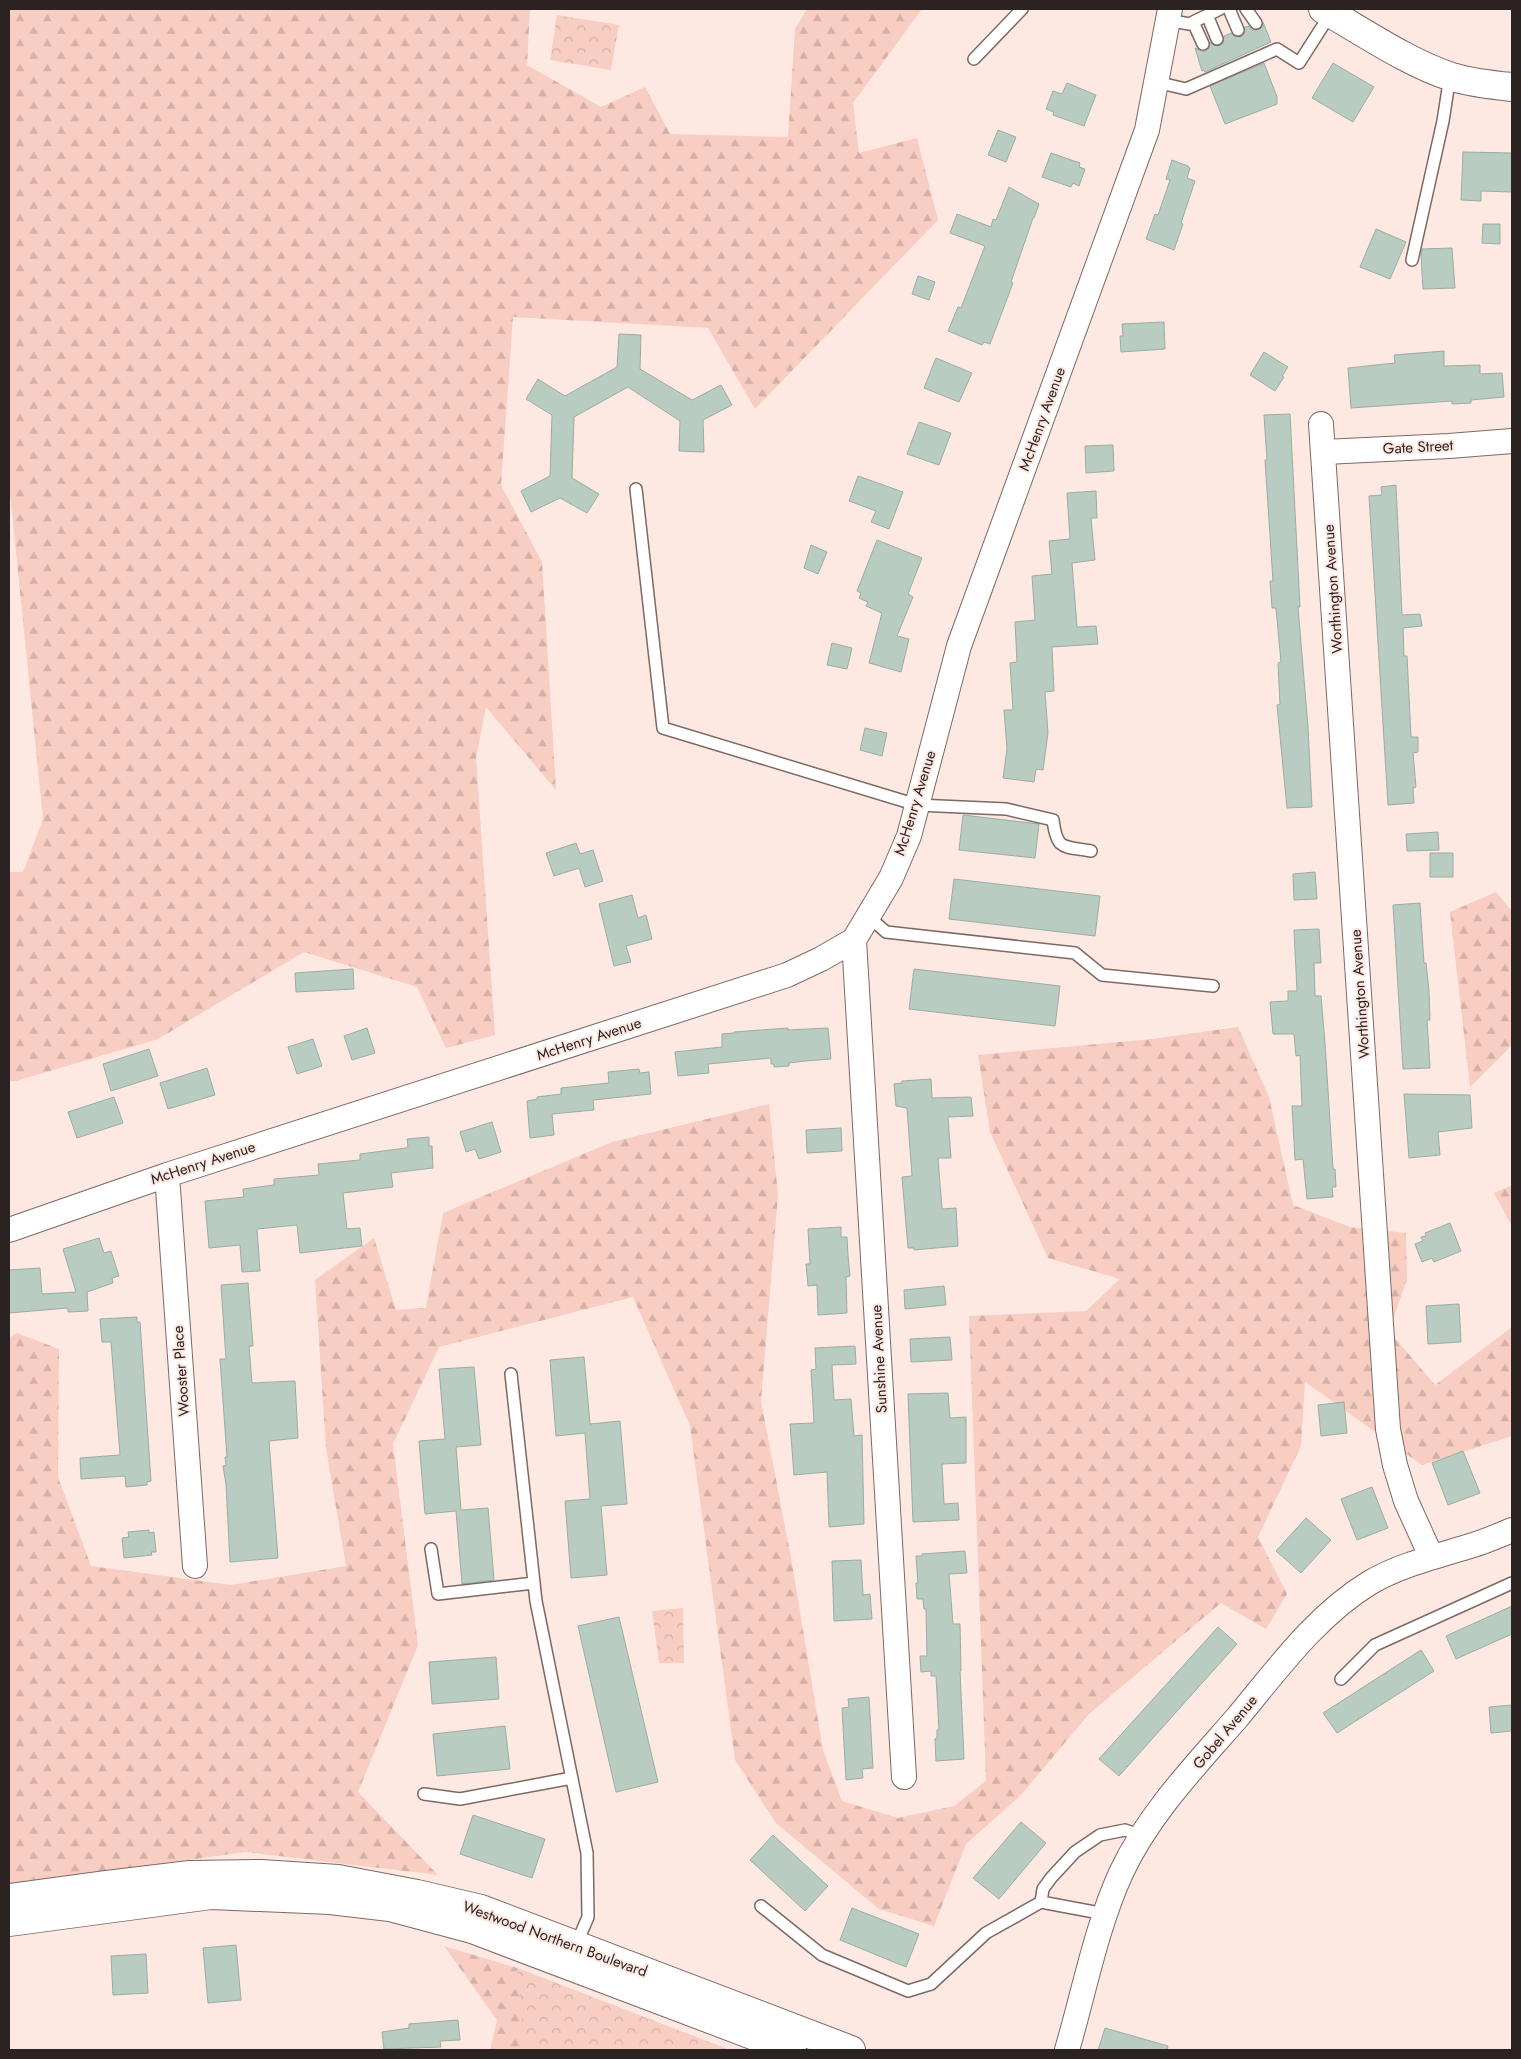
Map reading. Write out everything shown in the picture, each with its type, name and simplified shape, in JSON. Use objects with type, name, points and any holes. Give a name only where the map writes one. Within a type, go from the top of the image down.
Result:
[{"type":"main road","points":[[1327,11],[1425,67],[1481,84],[1512,87]]},
{"type":"main road","name":"Westwood Northern Boulevard","points":[[9,1898],[190,1875],[261,1874],[338,1879],[417,1894],[481,1909],[571,1955],[792,2050]]},
{"type":"main road","name":"Westwood Northern Boulevard","points":[[9,1922],[211,1895],[330,1900],[390,1907],[571,1955],[851,2050]]},
{"type":"street","name":"McHenry Avenue","points":[[9,1230],[167,1175],[787,975],[821,959],[854,940],[869,918],[891,878],[909,836],[959,646],[1147,130],[1169,14]]},
{"type":"street","name":"Worthington Avenue","points":[[1321,424],[1388,1429],[1395,1465],[1406,1501],[1431,1556]]},
{"type":"street","name":"Gate Street","points":[[1324,452],[1512,441]]},
{"type":"street","name":"Sunshine Avenue","points":[[854,940],[904,1777]]},
{"type":"street","name":"Wooster Place","points":[[167,1175],[195,1566]]},
{"type":"street","name":"Gobel Avenue","points":[[1067,2050],[1105,1914],[1121,1873],[1142,1836],[1164,1803],[1304,1638],[1336,1608],[1371,1582],[1431,1556],[1471,1546],[1512,1530]]},
{"type":"lane","points":[[974,59],[1022,9]]},
{"type":"lane","points":[[1169,14],[1189,24],[1220,9]]},
{"type":"lane","points":[[1229,9],[1238,30]]},
{"type":"lane","points":[[1246,9],[1256,23]]},
{"type":"lane","points":[[1156,82],[1186,89],[1213,72],[1274,46],[1299,62],[1327,11]]},
{"type":"lane","points":[[1207,15],[1217,39]]},
{"type":"lane","points":[[1193,22],[1202,44]]},
{"type":"lane","points":[[1412,260],[1443,121],[1450,76]]},
{"type":"lane","points":[[636,489],[663,728],[917,805],[1006,809],[1053,820],[1055,838],[1062,846],[1091,850]]},
{"type":"lane","points":[[869,918],[886,932],[1075,953],[1102,975],[1213,986]]},
{"type":"lane","points":[[511,1374],[534,1583],[587,1853],[588,1917],[571,1955]]},
{"type":"lane","points":[[431,1548],[438,1594],[534,1583]]},
{"type":"lane","points":[[1341,1679],[1375,1645],[1512,1583]]},
{"type":"lane","points":[[424,1794],[460,1799],[572,1778]]},
{"type":"lane","points":[[1041,1902],[1043,1889],[1051,1878],[1075,1852],[1100,1835],[1125,1830],[1142,1836]]},
{"type":"lane","points":[[761,1906],[822,1955],[908,1991],[931,1984],[986,1933],[1041,1902],[1105,1914]]},
{"type":"green space","points":[[9,9],[530,9],[527,65],[601,107],[645,87],[670,134],[788,137],[795,29],[807,9],[922,9],[853,103],[859,153],[917,138],[938,220],[755,409],[708,328],[513,317],[501,485],[542,562],[556,790],[486,707],[476,758],[495,1035],[446,1048],[417,987],[304,952],[158,1039],[16,1081],[9,1081],[9,872],[23,872],[43,819],[9,483]]},
{"type":"green space","points":[[557,15],[619,25],[611,70],[550,60]]},
{"type":"green space","points":[[1496,892],[1512,911],[1512,1045],[1470,1087],[1450,912]]},
{"type":"green space","points":[[1238,1027],[1269,1097],[1293,1205],[1350,1227],[1406,1233],[1407,1279],[1389,1331],[1435,1385],[1512,1327],[1512,1436],[1422,1465],[1305,1382],[1301,1446],[1258,1537],[1287,1594],[1266,1629],[1221,1603],[1089,1714],[1021,1795],[966,1844],[934,1926],[879,1909],[776,1823],[735,1760],[690,1426],[633,1297],[439,1347],[393,1444],[418,1645],[358,1792],[438,1875],[245,1852],[9,1885],[9,1338],[17,1333],[59,1349],[58,1477],[91,1566],[231,1585],[346,1566],[326,1448],[315,1280],[374,1238],[396,1310],[426,1308],[443,1213],[612,1142],[769,1104],[778,1195],[761,1401],[791,1558],[823,1750],[842,1801],[898,1818],[954,1806],[986,1781],[969,1316],[1086,1311],[1120,1279],[1048,1258],[990,1132],[978,1055],[1152,1039]]},
{"type":"green space","points":[[1512,1185],[1512,1226],[1494,1193]]},
{"type":"green space","points":[[683,1608],[684,1663],[659,1663],[652,1611]]},
{"type":"green space","points":[[444,1946],[517,1968],[730,2050],[490,2050],[497,2020]]},
{"type":"green space","points":[[517,1968],[710,2043],[730,2050],[525,2050]]},
{"type":"building","points":[[1263,22],[1271,42],[1205,72],[1204,70],[1202,71],[1195,48],[1206,51],[1209,48],[1210,42],[1213,45],[1219,46],[1223,43],[1224,36],[1231,33],[1234,36],[1240,37],[1244,34],[1245,27],[1249,26],[1252,30],[1257,30],[1263,27]]},
{"type":"building","points":[[1264,63],[1277,97],[1277,104],[1225,124],[1210,86]]},
{"type":"building","points":[[1333,63],[1374,87],[1353,122],[1312,98]]},
{"type":"building","points":[[1067,83],[1096,95],[1084,126],[1053,115],[1054,112],[1046,109],[1053,91],[1062,94]]},
{"type":"building","points":[[998,130],[1016,137],[1006,162],[988,155]]},
{"type":"building","points":[[1463,152],[1512,153],[1512,192],[1481,191],[1481,201],[1461,200]]},
{"type":"building","points":[[1051,153],[1080,163],[1079,167],[1085,169],[1079,186],[1073,183],[1071,187],[1042,177]]},
{"type":"building","points":[[1172,160],[1188,166],[1190,168],[1187,178],[1195,181],[1174,250],[1146,239],[1155,214],[1158,215],[1170,180],[1166,179]]},
{"type":"building","points":[[1009,187],[1039,204],[1011,282],[1013,283],[990,344],[984,342],[982,345],[948,331],[958,307],[961,308],[985,246],[950,233],[957,214],[991,227],[993,219],[996,220]]},
{"type":"building","points":[[1483,224],[1500,224],[1500,244],[1482,243]]},
{"type":"building","points":[[1376,229],[1406,242],[1390,279],[1360,267]]},
{"type":"building","points":[[1452,248],[1455,288],[1423,289],[1422,249]]},
{"type":"building","points":[[918,276],[935,282],[929,300],[912,294]]},
{"type":"building","points":[[1164,322],[1165,349],[1121,352],[1120,336],[1123,336],[1122,324]]},
{"type":"building","points":[[619,334],[641,335],[640,369],[692,400],[721,385],[732,405],[703,420],[704,452],[679,451],[680,421],[628,387],[574,417],[572,478],[599,494],[587,513],[560,498],[531,512],[521,491],[550,476],[552,415],[526,399],[538,379],[565,396],[617,367]]},
{"type":"building","points":[[1444,351],[1444,366],[1480,365],[1480,374],[1502,373],[1504,397],[1471,400],[1471,403],[1452,404],[1452,401],[1351,408],[1348,368],[1395,363],[1394,355]]},
{"type":"building","points":[[1264,352],[1288,367],[1275,391],[1250,375]]},
{"type":"building","points":[[936,358],[972,373],[959,402],[924,388]]},
{"type":"building","points":[[1290,414],[1300,607],[1298,607],[1308,727],[1312,807],[1287,808],[1277,705],[1280,704],[1278,663],[1281,662],[1276,608],[1272,608],[1270,581],[1273,581],[1264,415]]},
{"type":"building","points":[[919,422],[951,433],[939,465],[907,454]]},
{"type":"building","points":[[1113,445],[1114,471],[1086,473],[1085,446]]},
{"type":"building","points":[[858,476],[903,492],[889,529],[871,522],[876,511],[849,501]]},
{"type":"building","points":[[1396,485],[1402,615],[1420,614],[1422,626],[1403,628],[1404,656],[1407,656],[1411,737],[1418,737],[1418,752],[1413,753],[1416,787],[1413,788],[1414,803],[1388,805],[1369,496],[1382,495],[1381,487]]},
{"type":"building","points":[[1096,491],[1097,518],[1091,518],[1095,560],[1072,563],[1077,627],[1096,626],[1098,644],[1052,647],[1054,691],[1045,692],[1048,733],[1043,770],[1036,769],[1034,782],[1003,778],[1007,749],[1004,710],[1013,710],[1010,663],[1017,662],[1015,622],[1035,620],[1032,576],[1052,574],[1049,541],[1070,539],[1067,493]]},
{"type":"building","points":[[877,540],[922,558],[908,594],[913,597],[897,636],[909,639],[901,672],[869,663],[882,613],[866,606],[868,602],[859,598],[861,593],[857,591]]},
{"type":"building","points":[[811,545],[827,552],[818,574],[804,568]]},
{"type":"building","points":[[832,643],[852,648],[847,669],[827,665]]},
{"type":"building","points":[[865,728],[887,733],[882,756],[860,750]]},
{"type":"building","points":[[963,815],[1039,824],[1035,858],[959,850]]},
{"type":"building","points":[[1438,832],[1439,850],[1407,851],[1406,834]]},
{"type":"building","points":[[576,843],[580,854],[593,850],[603,881],[585,887],[579,868],[554,876],[546,853]]},
{"type":"building","points":[[1430,853],[1453,853],[1453,877],[1430,877]]},
{"type":"building","points":[[1315,872],[1317,899],[1294,900],[1293,874]]},
{"type":"building","points":[[954,879],[1100,896],[1095,936],[949,919]]},
{"type":"building","points":[[632,895],[638,918],[646,915],[652,939],[626,946],[631,962],[614,966],[599,904]]},
{"type":"building","points":[[1420,903],[1424,963],[1426,963],[1429,991],[1430,1020],[1427,1020],[1430,1068],[1403,1069],[1393,905]]},
{"type":"building","points":[[1319,929],[1321,963],[1314,963],[1315,996],[1321,996],[1333,1169],[1335,1169],[1336,1187],[1332,1187],[1333,1197],[1307,1199],[1303,1159],[1295,1160],[1292,1106],[1302,1106],[1300,1055],[1296,1056],[1294,1034],[1273,1034],[1270,1002],[1288,1001],[1288,991],[1297,991],[1294,930]]},
{"type":"building","points":[[353,969],[354,989],[296,992],[295,973]]},
{"type":"building","points":[[914,969],[1060,986],[1055,1026],[909,1009]]},
{"type":"building","points":[[367,1028],[375,1053],[352,1060],[344,1036]]},
{"type":"building","points":[[788,1028],[788,1030],[828,1028],[831,1059],[789,1063],[789,1066],[774,1067],[774,1064],[771,1064],[771,1058],[708,1064],[709,1073],[678,1076],[675,1052],[722,1047],[722,1034]]},
{"type":"building","points":[[313,1039],[322,1066],[297,1074],[288,1047]]},
{"type":"building","points":[[149,1049],[158,1076],[111,1091],[103,1064]]},
{"type":"building","points":[[207,1068],[215,1095],[168,1109],[160,1083]]},
{"type":"building","points":[[639,1069],[640,1073],[649,1072],[651,1094],[593,1100],[594,1110],[552,1114],[554,1135],[530,1138],[527,1101],[537,1099],[537,1097],[561,1094],[561,1088],[609,1083],[608,1072]]},
{"type":"building","points":[[931,1079],[932,1098],[971,1097],[973,1116],[948,1117],[951,1158],[938,1158],[942,1209],[956,1208],[958,1246],[914,1250],[914,1248],[908,1248],[902,1177],[912,1176],[907,1108],[896,1106],[894,1084],[902,1083],[902,1081]]},
{"type":"building","points":[[1404,1094],[1470,1095],[1472,1128],[1438,1132],[1440,1155],[1409,1158]]},
{"type":"building","points":[[114,1097],[123,1123],[77,1138],[68,1112]]},
{"type":"building","points":[[492,1122],[501,1152],[479,1159],[475,1149],[466,1152],[460,1132]]},
{"type":"building","points":[[841,1128],[842,1151],[807,1153],[806,1130]]},
{"type":"building","points":[[429,1137],[429,1146],[432,1146],[433,1168],[391,1173],[393,1187],[343,1193],[347,1229],[360,1228],[362,1246],[300,1253],[297,1225],[257,1229],[260,1271],[242,1272],[240,1245],[209,1248],[205,1201],[244,1197],[243,1189],[274,1185],[274,1179],[319,1175],[318,1164],[360,1160],[360,1154],[406,1148],[408,1146],[407,1139]]},
{"type":"building","points":[[1450,1223],[1461,1251],[1434,1262],[1432,1258],[1422,1262],[1415,1244],[1423,1241],[1421,1237],[1426,1236],[1425,1233]]},
{"type":"building","points":[[841,1227],[841,1237],[847,1237],[850,1276],[846,1277],[847,1313],[818,1315],[817,1285],[808,1286],[806,1264],[810,1264],[808,1229]]},
{"type":"building","points":[[99,1238],[104,1253],[111,1251],[119,1276],[112,1278],[113,1283],[87,1292],[88,1311],[68,1312],[68,1308],[9,1313],[9,1270],[40,1268],[42,1294],[76,1292],[63,1249]]},
{"type":"building","points":[[248,1283],[253,1346],[249,1346],[252,1383],[295,1381],[298,1438],[269,1441],[278,1558],[230,1562],[226,1484],[223,1466],[226,1465],[225,1457],[227,1457],[220,1359],[226,1359],[221,1285]]},
{"type":"building","points":[[944,1286],[946,1305],[905,1309],[904,1290]]},
{"type":"building","points":[[1459,1304],[1461,1342],[1428,1344],[1426,1306]]},
{"type":"building","points":[[137,1317],[137,1322],[140,1322],[151,1481],[147,1482],[147,1485],[126,1487],[125,1476],[81,1479],[80,1458],[120,1455],[111,1342],[102,1342],[100,1319]]},
{"type":"building","points":[[950,1337],[952,1360],[911,1362],[910,1339]]},
{"type":"building","points":[[855,1346],[856,1364],[832,1365],[834,1400],[851,1399],[854,1436],[862,1435],[864,1524],[829,1527],[827,1472],[794,1475],[790,1424],[814,1423],[811,1370],[816,1369],[815,1348]]},
{"type":"building","points":[[584,1357],[590,1424],[620,1421],[627,1504],[601,1506],[607,1575],[571,1578],[565,1501],[590,1499],[585,1433],[556,1436],[550,1360]]},
{"type":"building","points":[[474,1367],[481,1445],[456,1447],[461,1510],[488,1508],[494,1580],[462,1584],[456,1511],[425,1514],[419,1441],[445,1439],[439,1369]]},
{"type":"building","points":[[948,1393],[950,1418],[966,1417],[966,1463],[942,1464],[944,1504],[958,1503],[959,1520],[913,1522],[908,1394]]},
{"type":"building","points":[[1344,1402],[1347,1433],[1321,1436],[1318,1405]]},
{"type":"building","points":[[1463,1451],[1480,1493],[1448,1505],[1432,1463]]},
{"type":"building","points":[[1372,1487],[1388,1528],[1357,1540],[1341,1499]]},
{"type":"building","points":[[1306,1518],[1331,1540],[1301,1573],[1276,1551]]},
{"type":"building","points":[[149,1530],[149,1533],[154,1532],[156,1552],[151,1552],[152,1555],[124,1558],[122,1538],[129,1537],[128,1532]]},
{"type":"building","points":[[965,1551],[967,1573],[949,1574],[953,1624],[960,1624],[964,1759],[936,1761],[935,1739],[937,1738],[937,1730],[939,1730],[936,1676],[931,1676],[931,1671],[921,1672],[920,1656],[927,1656],[926,1609],[924,1609],[923,1599],[917,1599],[916,1556]]},
{"type":"building","points":[[861,1560],[863,1595],[870,1594],[872,1619],[834,1621],[832,1561]]},
{"type":"building","points":[[1512,1606],[1512,1634],[1456,1659],[1446,1636]]},
{"type":"building","points":[[619,1617],[658,1782],[616,1792],[578,1626]]},
{"type":"building","points":[[1218,1627],[1237,1644],[1119,1776],[1099,1759]]},
{"type":"building","points":[[1421,1650],[1434,1671],[1337,1733],[1323,1713]]},
{"type":"building","points":[[496,1657],[499,1699],[432,1704],[429,1662]]},
{"type":"building","points":[[869,1697],[873,1768],[862,1769],[863,1778],[846,1780],[842,1708],[849,1707],[848,1699]]},
{"type":"building","points":[[1512,1705],[1512,1731],[1491,1733],[1489,1707]]},
{"type":"building","points":[[505,1726],[510,1769],[437,1776],[433,1734]]},
{"type":"building","points":[[473,1815],[545,1839],[532,1878],[460,1854]]},
{"type":"building","points":[[1021,1822],[1046,1843],[999,1899],[973,1878]]},
{"type":"building","points":[[773,1835],[828,1886],[805,1911],[750,1860]]},
{"type":"building","points":[[852,1908],[919,1934],[906,1967],[840,1940]]},
{"type":"building","points":[[236,1945],[241,2000],[208,2003],[203,1948]]},
{"type":"building","points":[[146,1954],[148,1993],[113,1995],[111,1956]]},
{"type":"building","points":[[458,2020],[460,2040],[440,2041],[441,2047],[384,2049],[382,2032],[409,2028],[409,2024]]},
{"type":"building","points":[[1105,2028],[1168,2046],[1167,2050],[1098,2050]]}]
